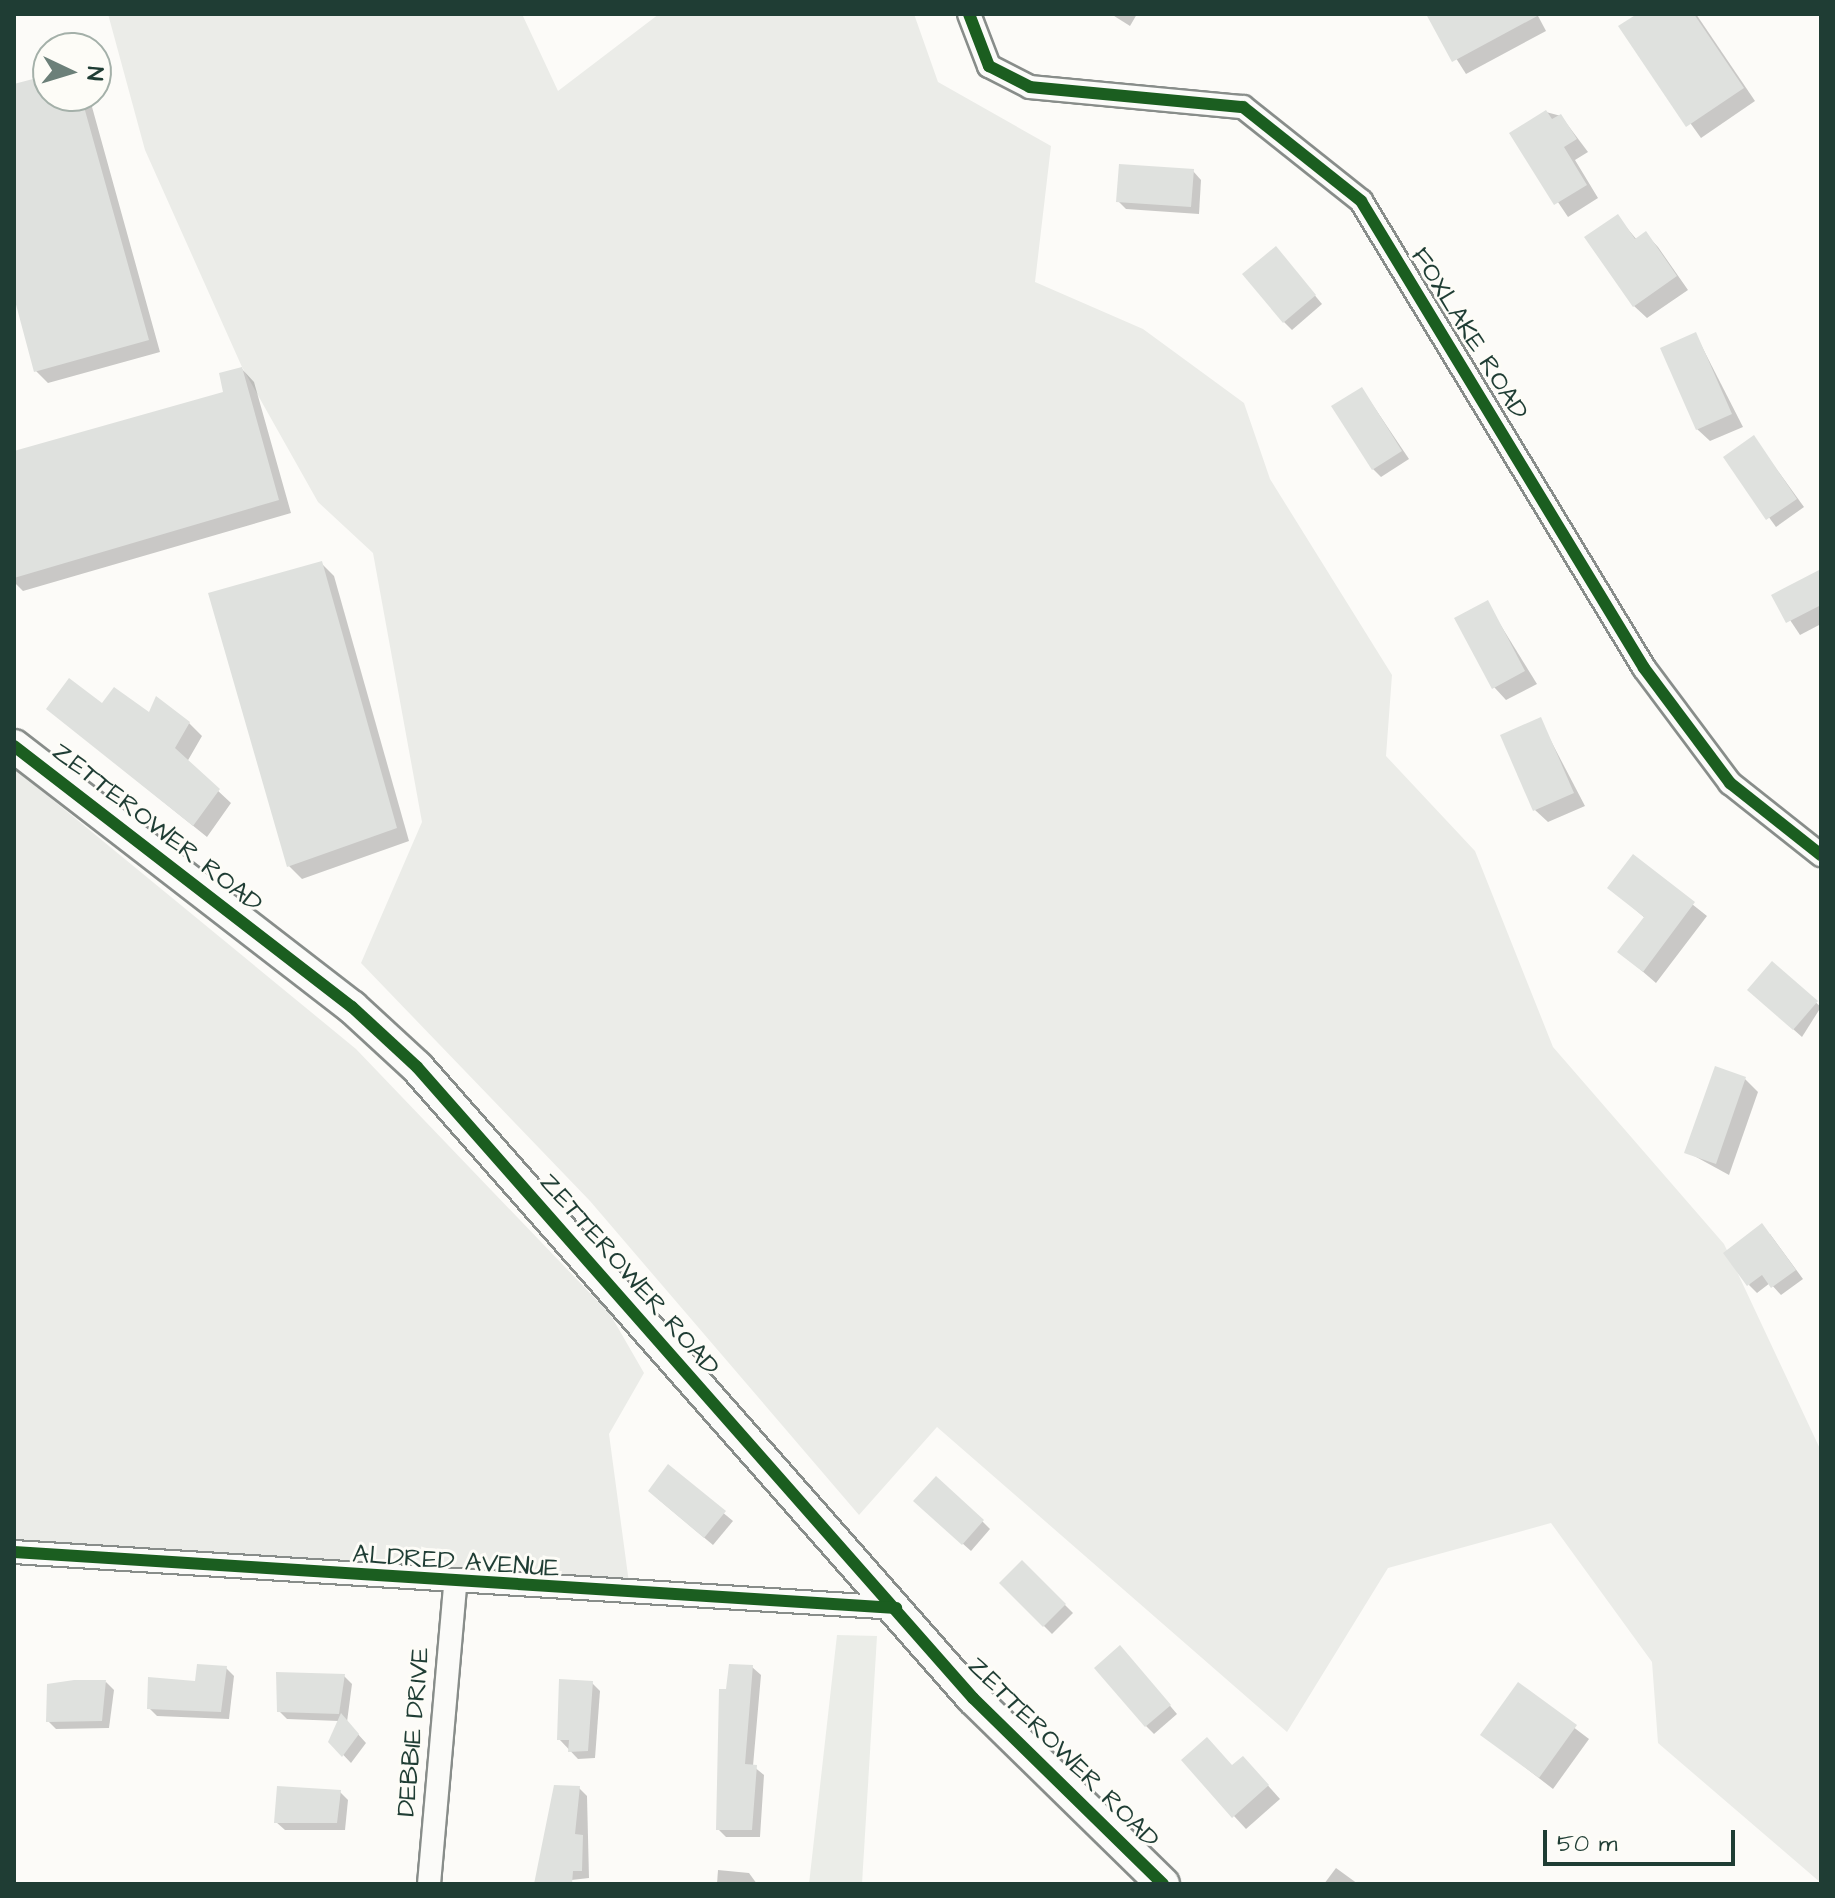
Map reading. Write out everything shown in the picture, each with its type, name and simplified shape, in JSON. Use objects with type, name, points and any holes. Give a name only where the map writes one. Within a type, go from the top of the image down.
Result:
[{"type":"street","name":"FOXLAKE ROAD","points":[[969,14],[989,66],[1030,87],[1243,107],[1361,201],[1644,668],[1730,783],[1821,855]]},
{"type":"street","name":"ZETTEROWER ROAD","points":[[14,746],[352,1007],[417,1067],[973,1698],[1163,1884]]},
{"type":"street","name":"ALDRED AVENUE","points":[[14,1552],[455,1585],[896,1608]]},
{"type":"street","name":"DEBBIE DRIVE","points":[[429,1884],[455,1585]]},
{"type":"shaded area","points":[[108,14],[522,14],[558,91],[659,14],[914,14],[938,82],[1051,146],[1035,282],[1143,329],[1244,403],[1270,479],[1392,675],[1386,756],[1475,851],[1553,1047],[1724,1244],[1821,1451],[1821,1883],[1658,1743],[1652,1662],[1551,1523],[1388,1568],[1287,1732],[937,1427],[859,1515],[590,1201],[361,963],[422,822],[373,553],[318,502],[242,367],[145,150]]},
{"type":"shaded area","points":[[14,768],[356,1049],[610,1314],[644,1373],[609,1434],[629,1583],[14,1541]]},
{"type":"shaded area","points":[[837,1635],[877,1636],[862,1884],[809,1884]]},
{"type":"building","points":[[1426,14],[1541,14],[1452,62]]},
{"type":"building","points":[[1637,14],[1694,14],[1744,88],[1686,127],[1618,26]]},
{"type":"building","points":[[32,79],[32,112],[85,112],[149,340],[34,372],[14,297],[14,84]]},
{"type":"building","points":[[1546,110],[1552,119],[1561,114],[1577,139],[1564,147],[1587,185],[1554,205],[1509,133]]},
{"type":"building","points":[[1119,164],[1194,169],[1191,207],[1116,202]]},
{"type":"building","points":[[1618,214],[1635,239],[1646,231],[1677,276],[1633,307],[1584,237]]},
{"type":"building","points":[[1276,246],[1316,295],[1283,323],[1242,274]]},
{"type":"building","points":[[1696,332],[1732,414],[1696,430],[1660,348]]},
{"type":"building","points":[[242,367],[279,500],[14,578],[14,451],[223,392],[219,373]]},
{"type":"building","points":[[1362,387],[1402,451],[1372,470],[1331,406]]},
{"type":"building","points":[[1754,435],[1797,499],[1766,520],[1723,457]]},
{"type":"building","points":[[322,561],[397,828],[287,867],[208,593]]},
{"type":"building","points":[[1821,569],[1821,605],[1786,623],[1771,595]]},
{"type":"building","points":[[1488,600],[1525,671],[1492,689],[1454,618]]},
{"type":"building","points":[[69,678],[102,703],[114,687],[149,712],[156,696],[190,722],[175,748],[220,789],[193,826],[46,709]]},
{"type":"building","points":[[1541,717],[1574,793],[1533,811],[1500,735]]},
{"type":"building","points":[[1633,854],[1695,902],[1643,972],[1617,952],[1644,917],[1607,888]]},
{"type":"building","points":[[1772,961],[1818,1001],[1793,1030],[1747,990]]},
{"type":"building","points":[[1715,1066],[1746,1077],[1716,1164],[1684,1153]]},
{"type":"building","points":[[1762,1223],[1796,1270],[1771,1288],[1762,1275],[1747,1286],[1723,1253]]},
{"type":"building","points":[[668,1464],[726,1511],[704,1538],[648,1491]]},
{"type":"building","points":[[936,1476],[984,1520],[962,1545],[913,1501]]},
{"type":"building","points":[[1022,1560],[1066,1604],[1043,1627],[999,1583]]},
{"type":"building","points":[[1120,1645],[1171,1705],[1145,1727],[1094,1668]]},
{"type":"building","points":[[197,1664],[227,1666],[221,1712],[147,1709],[148,1677],[195,1681]]},
{"type":"building","points":[[729,1664],[753,1665],[745,1764],[757,1765],[752,1830],[716,1830],[719,1689],[726,1689]]},
{"type":"building","points":[[276,1672],[345,1674],[339,1714],[277,1712]]},
{"type":"building","points":[[559,1679],[593,1681],[588,1751],[568,1752],[569,1740],[557,1740]]},
{"type":"building","points":[[106,1680],[102,1721],[46,1722],[47,1684]]},
{"type":"building","points":[[1518,1682],[1577,1725],[1539,1778],[1480,1735]]},
{"type":"building","points":[[341,1713],[359,1734],[342,1757],[328,1742]]},
{"type":"building","points":[[1207,1737],[1232,1765],[1243,1756],[1269,1785],[1232,1818],[1181,1760]]},
{"type":"building","points":[[554,1785],[580,1786],[575,1834],[583,1835],[582,1871],[573,1871],[572,1884],[534,1884]]},
{"type":"building","points":[[277,1786],[341,1790],[337,1823],[274,1823]]},
{"type":"cycle path","points":[[969,14],[989,66],[1030,87],[1243,107],[1361,201],[1644,668],[1730,783],[1821,855]]},
{"type":"cycle path","points":[[14,746],[352,1007],[417,1067],[973,1698],[1163,1884]]},
{"type":"cycle path","points":[[14,1552],[896,1608]]}]
